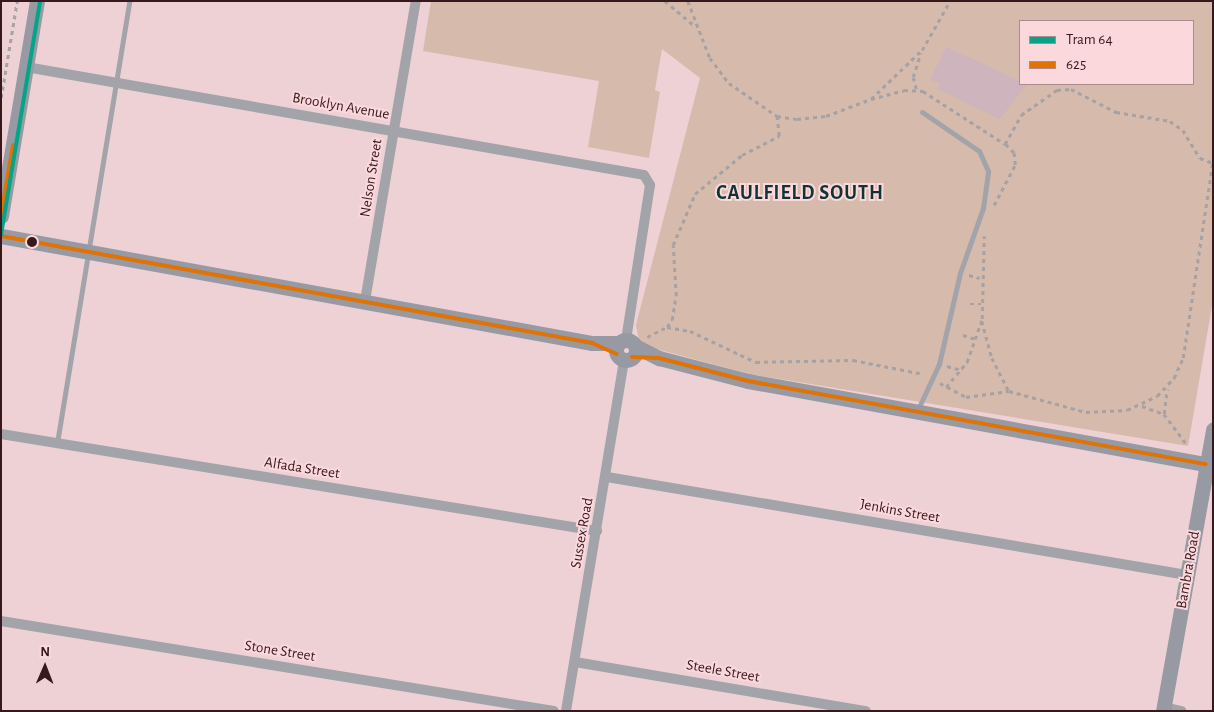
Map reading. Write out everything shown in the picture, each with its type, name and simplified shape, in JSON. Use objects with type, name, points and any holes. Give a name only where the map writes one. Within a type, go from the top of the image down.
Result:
[{"type":"street","points":[[1,216],[7,144],[26,67],[37,1]]},
{"type":"street","name":"Nelson Street","points":[[365,301],[416,1]]},
{"type":"street","name":"Brooklyn Avenue","points":[[26,67],[633,171],[649,179]]},
{"type":"street","name":"Sussex Road","points":[[566,711],[629,348],[630,312],[649,179]]},
{"type":"street","points":[[1,236],[592,343],[629,348],[659,358],[748,381],[1206,464]]},
{"type":"street","name":"Bambra Road","points":[[1164,709],[1187,575],[1206,500],[1206,464],[1213,428]]},
{"type":"street","name":"Alfada Street","points":[[1,434],[597,531]]},
{"type":"street","name":"Jenkins Street","points":[[607,477],[1187,575]]},
{"type":"street","name":"Stone Street","points":[[1,621],[554,711]]},
{"type":"street","name":"Steele Street","points":[[575,662],[866,711]]},
{"type":"street","points":[[1164,709],[1182,711]]},
{"type":"lane","points":[[57,444],[129,1]]},
{"type":"lane","points":[[917,412],[939,364],[960,273],[983,208],[988,171],[979,151],[922,112]]},
{"type":"path","points":[[1,98],[17,1]]},
{"type":"path","points":[[665,1],[696,27]]},
{"type":"path","points":[[688,1],[696,27],[710,58],[729,83],[777,116],[798,119],[826,116],[870,99],[916,89],[943,102],[1005,144],[1016,161],[991,210]]},
{"type":"path","points":[[916,89],[913,77],[922,50],[950,1]]},
{"type":"path","points":[[870,99],[922,50]]},
{"type":"path","points":[[1005,144],[1024,110],[1051,92],[1065,88],[1116,112],[1178,125],[1200,158],[1213,162],[1183,358],[1167,387],[1164,414]]},
{"type":"path","points":[[667,327],[676,296],[673,245],[683,216],[707,183],[742,156],[779,136],[777,116]]},
{"type":"path","points":[[985,230],[981,304],[982,319],[992,358],[1009,391]]},
{"type":"path","points":[[970,304],[981,304]]},
{"type":"path","points":[[946,387],[962,370],[976,339],[982,319]]},
{"type":"path","points":[[629,348],[667,327],[690,331],[747,360],[868,361],[908,368],[966,397],[1009,391],[1086,412],[1142,406],[1164,414],[1189,452]]},
{"type":"path","points":[[963,335],[976,339]]},
{"type":"path","points":[[939,364],[962,370]]},
{"type":"path","points":[[1142,406],[1167,387]]},
{"type":"shaded area","points":[[431,1],[1213,1],[1213,300],[1188,446],[750,374],[649,347],[639,341],[636,325],[700,78],[662,49],[655,90],[660,92],[649,158],[588,147],[599,81],[423,51]]},
{"type":"building","points":[[946,47],[1019,80],[1019,85],[1026,85],[1000,119],[937,89],[940,83],[930,80]]},
{"type":"tram line","name":"64","points":[[1,235],[40,1]]},
{"type":"transit line","name":"625","points":[[1,215],[13,145]]},
{"type":"transit line","name":"625","points":[[1,236],[592,343],[617,354]]},
{"type":"transit line","name":"625","points":[[632,357],[659,358],[748,381],[1206,464]]},
{"type":"district","name":"CAULFIELD SOUTH","points":[[800,193]]}]
